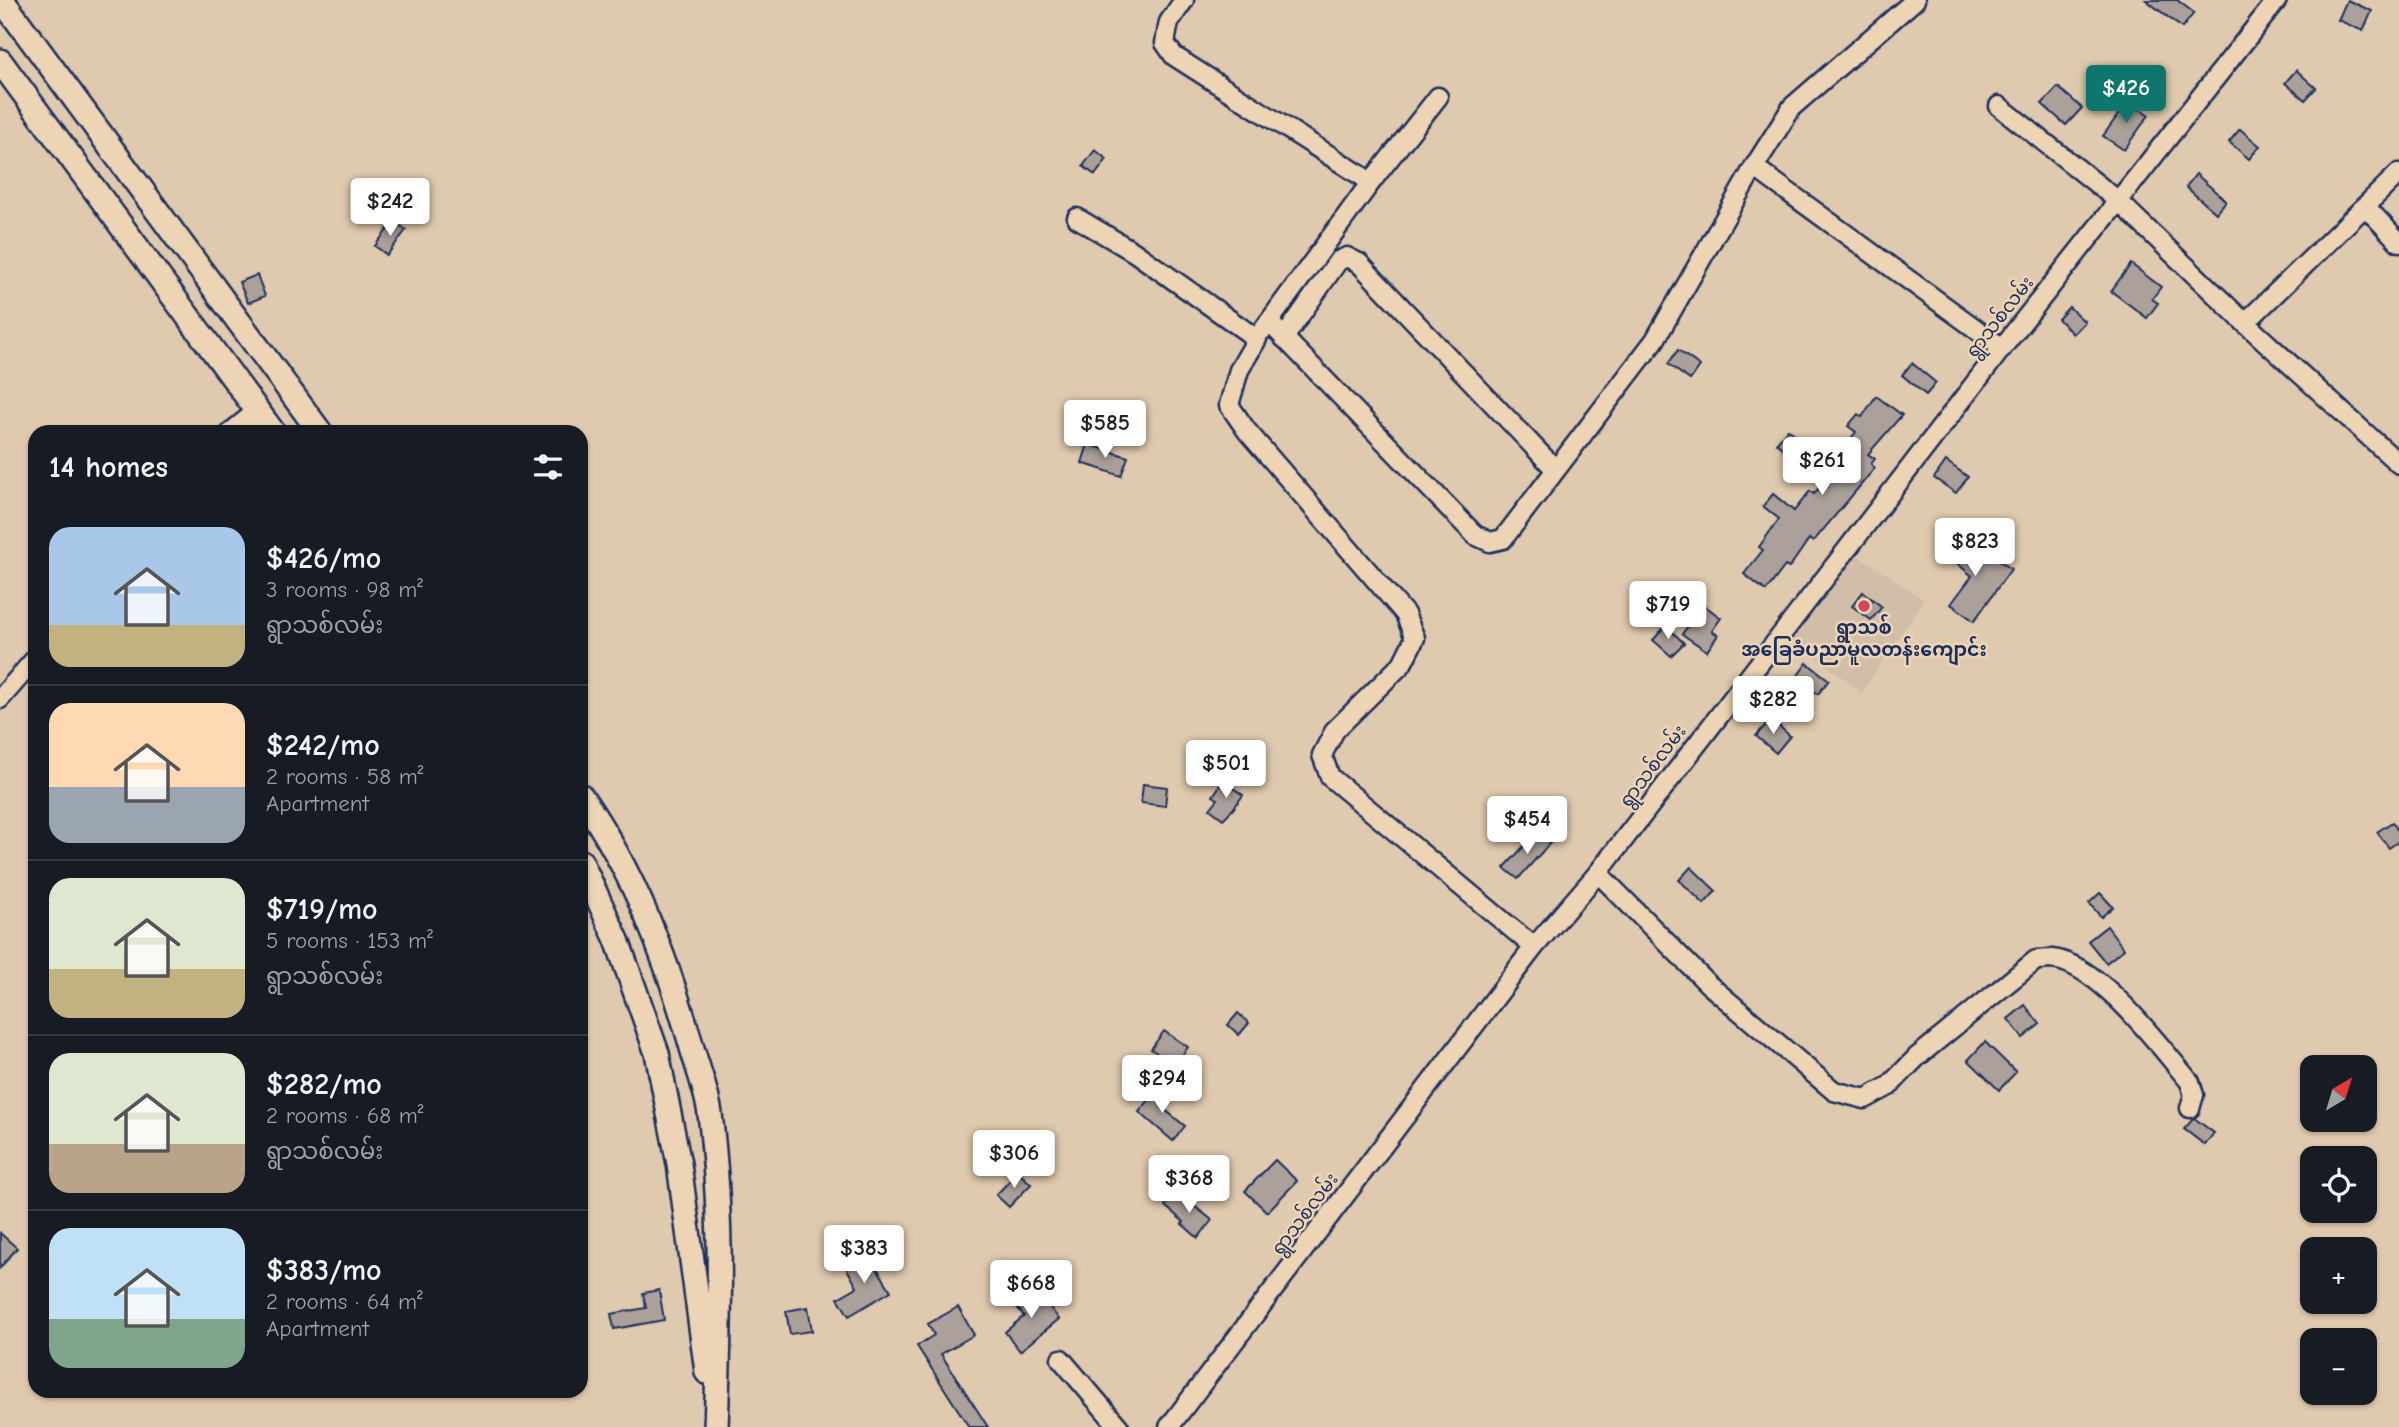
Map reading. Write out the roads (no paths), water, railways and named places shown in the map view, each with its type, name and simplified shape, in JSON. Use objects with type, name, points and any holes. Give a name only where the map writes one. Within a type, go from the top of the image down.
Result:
[{"type":"main road","points":[[2,0],[315,425]]},
{"type":"main road","points":[[0,61],[268,425]]},
{"type":"main road","points":[[588,808],[626,873],[654,932],[673,983],[709,1111],[718,1246],[719,1340],[715,1427]]},
{"type":"main road","points":[[588,877],[617,940],[657,1054],[679,1164],[715,1427]]},
{"type":"street","points":[[1184,0],[1169,22],[1165,43],[1174,56],[1371,182]]},
{"type":"street","points":[[1269,322],[1475,535],[1490,542],[1503,540],[1656,340],[1754,167],[1792,107],[1914,0]]},
{"type":"street","name":"ရွာသစ်လမ်း","points":[[1169,1427],[1534,947],[1598,873],[2117,200],[2277,0]]},
{"type":"street","points":[[1438,97],[1371,182],[1257,339],[1239,370],[1229,405],[1247,431],[1405,614],[1415,638],[1402,664],[1335,730],[1322,755],[1329,777],[1534,947]]},
{"type":"street","points":[[1999,106],[2117,200],[2245,323],[2399,464]]},
{"type":"street","points":[[1754,167],[2002,348]]},
{"type":"street","points":[[2245,323],[2399,173]]},
{"type":"street","points":[[2365,206],[2399,242]]},
{"type":"street","points":[[1077,218],[1134,251],[1257,339]]},
{"type":"street","points":[[1284,338],[1338,261],[1347,257],[1359,263],[1555,469]]},
{"type":"street","points":[[240,425],[257,411]]},
{"type":"street","points":[[0,699],[28,667]]},
{"type":"street","points":[[1598,873],[1708,984],[1833,1091],[1865,1099],[1889,1086],[1917,1057],[2036,960],[2052,959],[2066,963],[2092,978],[2117,998],[2190,1082],[2193,1095],[2190,1108]]},
{"type":"street","points":[[1061,1359],[1119,1427]]},
{"type":"place","name":"ရွာသစ် အခြေခံပညာမူလတန်းကျောင်း","points":[[1864,606]]}]
